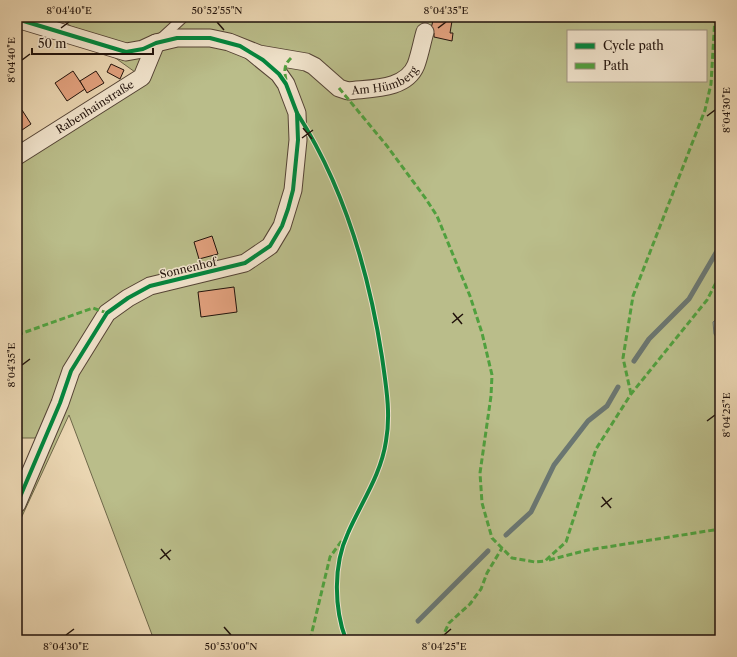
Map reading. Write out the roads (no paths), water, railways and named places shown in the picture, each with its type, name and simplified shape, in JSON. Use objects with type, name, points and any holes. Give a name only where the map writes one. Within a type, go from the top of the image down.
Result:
[{"type":"street","points":[[17,19],[126,52],[143,49],[156,43],[177,38],[210,38],[240,46],[252,52]]},
{"type":"street","name":"Am Hümberg","points":[[252,52],[306,62],[314,66],[339,88],[348,91],[399,83],[408,77],[416,65],[425,32]]},
{"type":"street","name":"Rabenhainstraße","points":[[17,156],[142,77],[156,43]]},
{"type":"street","name":"Sonnenhof","points":[[17,504],[60,403],[71,371],[107,313],[128,298],[150,286],[245,264],[270,246],[282,226],[293,190],[298,140],[297,113],[286,84],[280,74],[252,52]]},
{"type":"lane","points":[[156,43],[184,17]]},
{"type":"water","points":[[720,316],[720,343],[714,334],[713,322]]},
{"type":"waterway","points":[[634,361],[649,339],[689,299],[720,246]]},
{"type":"waterway","points":[[506,535],[531,512],[554,465],[588,421],[607,406],[618,387]]},
{"type":"waterway","points":[[418,621],[488,551]]}]
